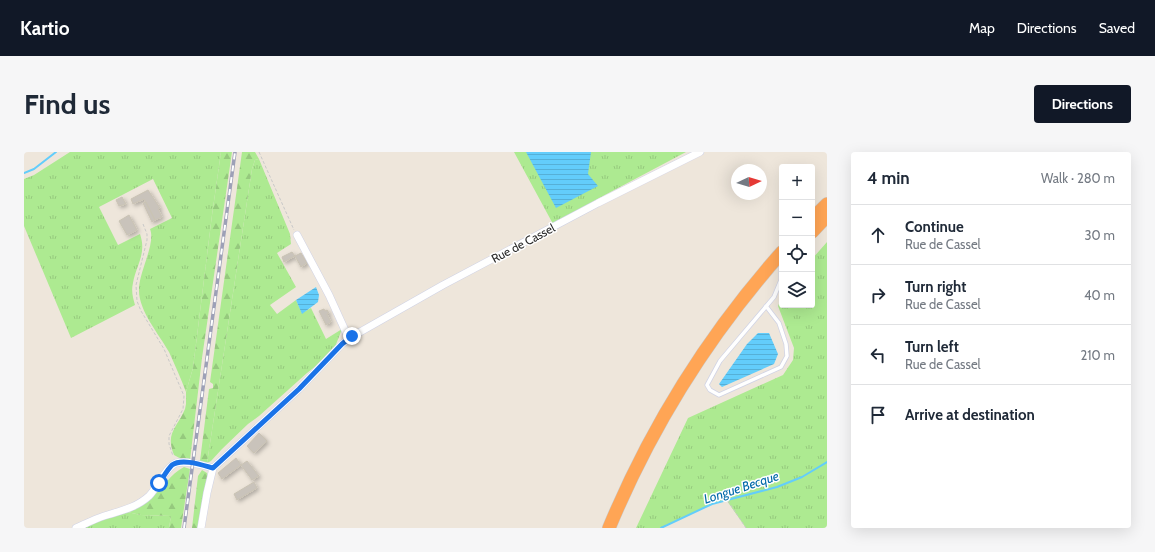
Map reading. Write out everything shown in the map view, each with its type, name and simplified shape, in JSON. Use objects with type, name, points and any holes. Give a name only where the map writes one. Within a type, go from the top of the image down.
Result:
[{"type":"highway","points":[[815,216],[827,204]]},
{"type":"highway","points":[[815,229],[827,216]]},
{"type":"highway","points":[[609,528],[644,453],[688,377],[732,314],[779,256]]},
{"type":"highway","points":[[619,528],[649,462],[687,396],[729,332],[779,270]]},
{"type":"street","name":"Rue de Cassel","points":[[213,468],[299,389],[349,338],[439,287],[700,152]]},
{"type":"street","points":[[297,235],[349,338]]},
{"type":"street","points":[[76,528],[142,502],[155,489],[170,468],[177,463],[188,463],[213,468],[206,494],[201,528]]},
{"type":"lane","points":[[766,306],[779,323],[786,344],[787,356],[781,367],[719,395],[710,390],[707,385],[720,361],[766,306],[774,297],[781,280],[782,272]]},
{"type":"path","points":[[259,152],[297,235]]},
{"type":"path","points":[[143,224],[147,234],[147,240],[136,285],[136,297],[141,311],[164,350],[184,393],[184,406],[170,431],[168,440],[171,452],[177,463]]},
{"type":"path","points":[[728,501],[746,528]]},
{"type":"green space","points":[[70,152],[221,152],[193,368],[186,392],[169,352],[145,313],[140,297],[140,282],[151,242],[150,229],[172,218],[153,179],[99,207],[118,245],[140,234],[142,241],[142,254],[134,277],[132,289],[135,305],[71,338],[24,226],[24,179],[34,175]]},
{"type":"green space","points":[[221,152],[232,152],[202,358],[190,460],[183,460],[174,455],[171,436],[185,409],[186,392],[193,368]]},
{"type":"green space","points":[[242,152],[255,152],[259,159],[255,160],[252,169],[207,463],[200,461],[209,389],[213,388],[213,384],[210,382]]},
{"type":"green space","points":[[514,152],[686,152],[553,224]]},
{"type":"green space","points":[[259,159],[290,234],[291,244],[277,253],[296,287],[270,305],[277,314],[296,300],[302,313],[311,308],[326,339],[342,329],[335,347],[321,362],[248,424],[211,461],[207,463],[252,169],[255,160]]},
{"type":"green space","points":[[827,242],[827,528],[746,528],[727,501],[712,504],[660,528],[636,528],[688,418],[783,375],[793,360],[794,348],[778,306],[779,304],[779,308],[815,308],[815,256]]},
{"type":"green space","points":[[184,467],[190,469],[181,528],[169,528],[171,516],[141,515],[127,512],[152,497],[175,473]]},
{"type":"green space","points":[[202,470],[207,473],[208,477],[199,528],[192,528],[198,476]]},
{"type":"green space","points":[[127,512],[141,515],[171,516],[169,528],[83,528],[103,519]]},
{"type":"water","points":[[526,152],[591,152],[588,174],[598,186],[556,208]]},
{"type":"water","points":[[316,287],[319,295],[318,302],[302,314],[296,300]]},
{"type":"water","points":[[758,333],[769,333],[778,354],[774,364],[722,387],[719,384],[747,344]]},
{"type":"building","points":[[148,190],[160,208],[158,209],[162,217],[155,220],[144,199],[133,204],[131,199]]},
{"type":"building","points":[[122,197],[126,204],[119,206],[116,200]]},
{"type":"building","points":[[146,202],[155,220],[152,222],[143,203]]},
{"type":"building","points":[[129,215],[137,230],[127,235],[119,221]]},
{"type":"building","points":[[292,252],[295,256],[284,262],[282,257]]},
{"type":"building","points":[[301,253],[307,263],[301,267],[295,256]]},
{"type":"building","points":[[324,309],[329,313],[327,314],[331,322],[326,325],[319,311]]},
{"type":"building","points":[[259,433],[267,441],[254,453],[247,446]]},
{"type":"building","points":[[236,458],[241,465],[222,479],[218,473]]},
{"type":"building","points":[[247,461],[259,476],[252,480],[241,465]]},
{"type":"building","points":[[254,482],[257,488],[237,500],[234,494]]},
{"type":"waterway","points":[[24,173],[34,169],[56,152]]},
{"type":"waterway","name":"Longue Becque","points":[[661,528],[712,504],[777,487],[802,477],[827,462]]},
{"type":"railway","points":[[184,528],[235,152]]},
{"type":"route","points":[[159,483],[170,468],[177,463],[182,462],[213,468],[299,389],[342,344],[352,336]]}]
